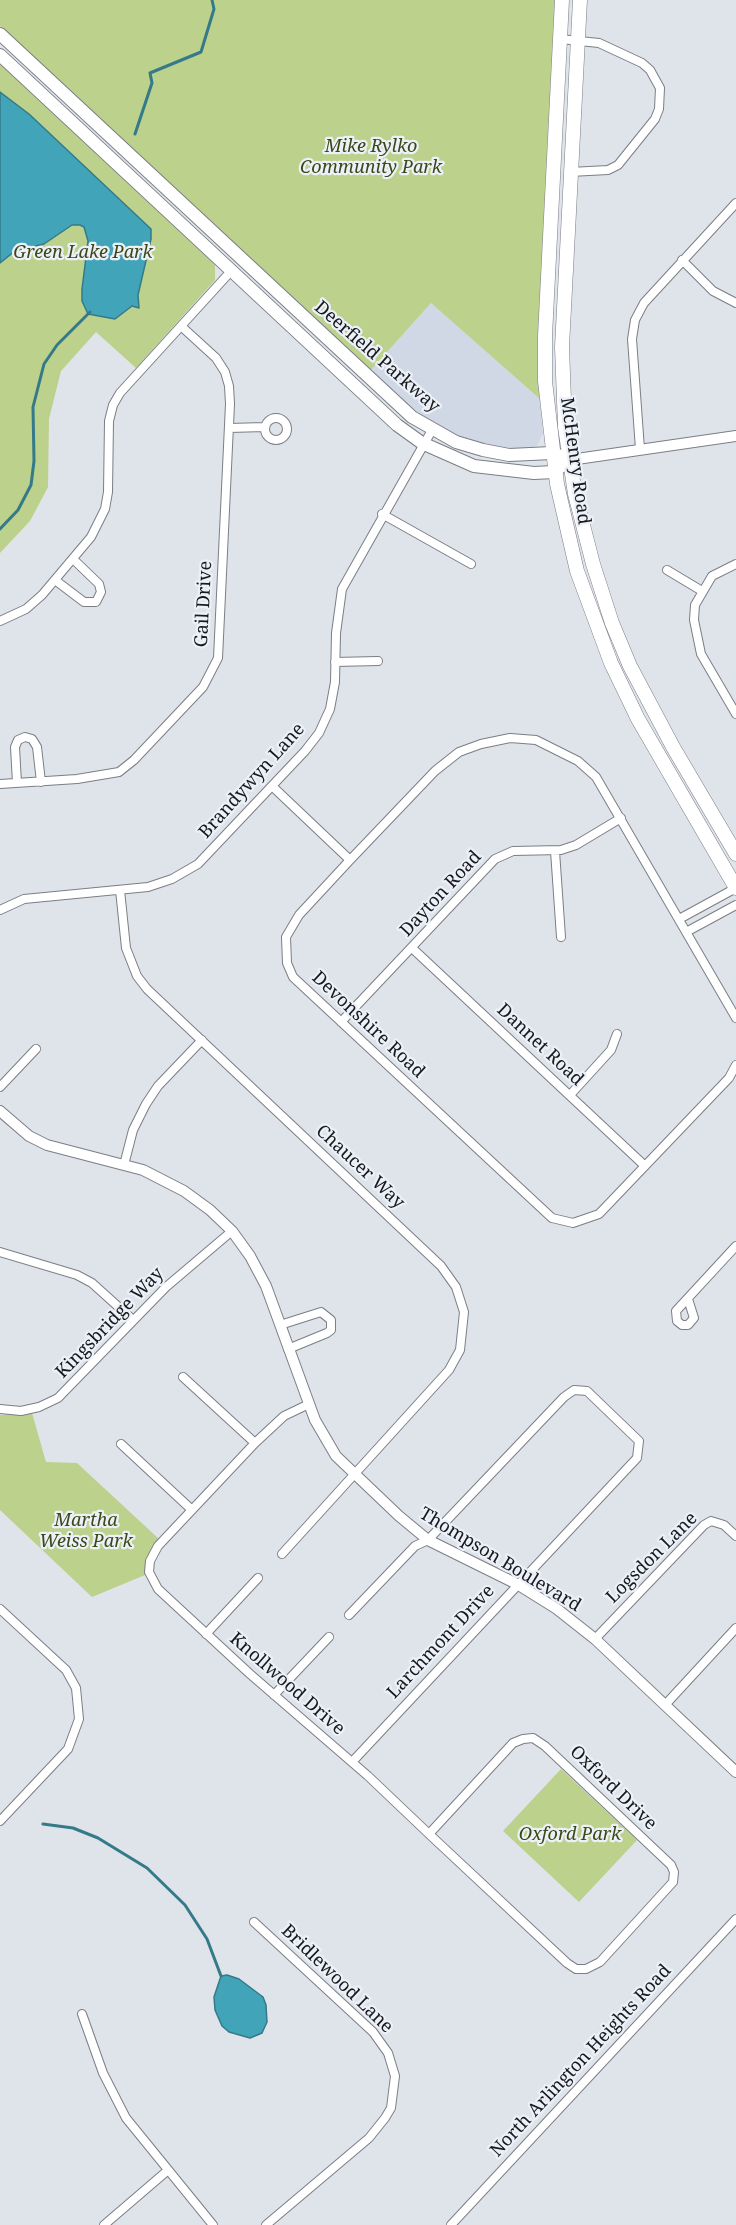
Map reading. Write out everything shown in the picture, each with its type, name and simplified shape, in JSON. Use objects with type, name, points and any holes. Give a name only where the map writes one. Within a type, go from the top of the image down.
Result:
[{"type":"main road","name":"McHenry Road","points":[[562,0],[545,336],[545,381],[554,472],[577,571],[611,663],[638,719],[736,888]]},
{"type":"main road","name":"McHenry Road","points":[[580,0],[562,348],[565,427],[570,460],[584,533],[612,623],[644,694],[736,854]]},
{"type":"main road","name":"Deerfield Parkway","points":[[0,34],[405,410],[432,430],[456,442],[500,454],[530,456],[552,453],[570,460]]},
{"type":"main road","name":"Deerfield Parkway","points":[[0,55],[397,425],[422,443],[474,466],[534,473],[554,472]]},
{"type":"main road","points":[[554,472],[570,460]]},
{"type":"street","points":[[560,39],[599,43],[642,63],[656,79],[661,98],[655,119],[618,165],[608,170],[570,172]]},
{"type":"street","points":[[640,449],[633,339],[635,320],[644,303],[736,203]]},
{"type":"street","points":[[682,260],[713,291],[736,303]]},
{"type":"street","points":[[0,621],[26,609],[91,537],[105,509],[109,421],[113,405],[120,393],[231,270]]},
{"type":"street","name":"Gail Drive","points":[[0,784],[106,776],[119,772],[141,753],[212,675],[218,658],[230,404],[225,372],[216,358],[181,326]]},
{"type":"street","points":[[229,428],[265,427]]},
{"type":"street","name":"Brandywyn Lane","points":[[0,910],[24,899],[148,887],[172,879],[198,864],[272,786],[319,733],[330,710],[342,588],[422,443],[432,430]]},
{"type":"street","points":[[570,460],[736,436]]},
{"type":"street","points":[[382,514],[471,564]]},
{"type":"street","points":[[55,579],[84,602],[92,604],[100,598],[99,584],[73,559]]},
{"type":"street","points":[[736,564],[712,576],[695,605],[696,636],[701,654],[736,714]]},
{"type":"street","points":[[667,570],[702,591]]},
{"type":"street","points":[[335,662],[378,661]]},
{"type":"street","points":[[17,783],[15,747],[18,740],[25,737],[32,739],[37,747],[41,782]]},
{"type":"street","name":"Devonshire Road","points":[[736,1018],[681,918],[597,777],[578,761],[536,740],[510,738],[481,744],[459,752],[435,771],[350,860],[299,915],[286,937],[287,963],[293,977],[552,1218],[580,1222],[599,1214],[729,1078],[736,1065]]},
{"type":"street","points":[[272,786],[350,860]]},
{"type":"street","name":"Dayton Road","points":[[341,1022],[495,859],[513,851],[555,850],[576,845],[621,818]]},
{"type":"street","points":[[555,850],[561,937]]},
{"type":"street","points":[[681,918],[736,888]]},
{"type":"street","name":"Chaucer Way","points":[[120,890],[126,948],[137,976],[441,1266],[450,1276],[461,1299],[465,1321],[463,1339],[456,1360],[282,1554]]},
{"type":"street","points":[[688,931],[736,905]]},
{"type":"street","name":"Dannet Road","points":[[412,948],[645,1166]]},
{"type":"street","points":[[570,1095],[611,1050],[617,1034]]},
{"type":"street","points":[[124,1165],[133,1131],[146,1104],[158,1086],[202,1040]]},
{"type":"street","points":[[0,1087],[36,1049]]},
{"type":"street","name":"Thompson Boulevard","points":[[0,1111],[29,1136],[47,1145],[143,1170],[184,1191],[232,1232],[250,1256],[266,1286],[309,1404],[325,1440],[354,1475],[428,1540],[517,1584],[556,1609],[595,1640],[736,1772]]},
{"type":"street","name":"Kingsbridge Way","points":[[0,1409],[21,1411],[39,1407],[58,1398],[166,1287],[232,1232]]},
{"type":"street","points":[[688,1299],[736,1246]]},
{"type":"street","points":[[0,1252],[77,1275],[98,1288],[133,1320]]},
{"type":"street","points":[[280,1325],[321,1312],[331,1320],[331,1330],[327,1333],[288,1349]]},
{"type":"street","points":[[183,1377],[255,1443]]},
{"type":"street","name":"Larchmont Drive","points":[[352,1762],[637,1458],[639,1441],[587,1391],[574,1390],[564,1397],[428,1540]]},
{"type":"street","name":"Knollwood Drive","points":[[309,1404],[284,1416],[255,1443],[158,1546],[150,1561],[149,1572],[158,1589],[274,1695],[352,1762],[567,1964],[576,1969],[586,1969]]},
{"type":"street","points":[[121,1444],[192,1510]]},
{"type":"street","name":"Logsdon Lane","points":[[595,1640],[704,1525],[711,1521],[724,1525],[736,1536]]},
{"type":"street","points":[[349,1616],[415,1546],[428,1540]]},
{"type":"street","points":[[206,1634],[258,1578]]},
{"type":"street","points":[[0,1609],[66,1670],[76,1688],[80,1719],[68,1749],[0,1821]]},
{"type":"street","points":[[664,1705],[736,1628]]},
{"type":"street","points":[[274,1695],[329,1637]]},
{"type":"street","name":"Oxford Drive","points":[[429,1834],[513,1743],[523,1738],[533,1738],[545,1746],[670,1865],[674,1872],[672,1882],[666,1892],[600,1962],[586,1969]]},
{"type":"street","name":"North Arlington Heights Road","points":[[451,2225],[736,1919]]},
{"type":"street","name":"Bridlewood Lane","points":[[254,1922],[373,2032],[388,2053],[395,2076],[391,2108],[386,2118],[369,2138],[266,2225]]},
{"type":"street","points":[[82,2014],[103,2073],[121,2110],[167,2171],[213,2225]]},
{"type":"street","points":[[104,2225],[167,2171]]},
{"type":"shaded area","points":[[431,303],[540,399],[543,433],[537,446],[522,450],[505,448],[476,443],[452,434],[407,405],[370,371]]},
{"type":"green space","name":"Mike Rylko Community Park","points":[[0,0],[558,0],[540,399],[431,303],[370,371],[0,26]]},
{"type":"green space","name":"Green Lake Park","points":[[0,63],[215,264],[215,280],[136,368],[96,332],[61,371],[49,419],[48,487],[30,521],[0,553]]},
{"type":"green space","name":"Martha Weiss Park","points":[[32,1413],[46,1462],[77,1463],[159,1539],[147,1558],[145,1575],[92,1597],[0,1510],[0,1415]]},
{"type":"green space","name":"Oxford Park","points":[[561,1769],[637,1840],[579,1902],[503,1831]]},
{"type":"water","points":[[0,92],[29,114],[151,229],[151,239],[138,295],[139,308],[132,306],[115,319],[88,314],[82,301],[82,289],[88,241],[84,227],[80,225],[72,225],[44,244],[15,251],[0,263]]},
{"type":"water","points":[[227,1975],[239,1979],[263,1997],[267,2022],[262,2033],[250,2038],[229,2032],[222,2026],[215,2010],[214,1997],[221,1976]]},
{"type":"waterway","points":[[135,134],[152,83],[150,73],[201,52],[214,9],[212,0]]},
{"type":"waterway","points":[[0,529],[18,510],[31,485],[34,461],[33,407],[44,364],[57,345],[90,312]]},
{"type":"waterway","points":[[43,1824],[73,1828],[98,1838],[147,1868],[185,1905],[207,1939],[221,1976]]}]
